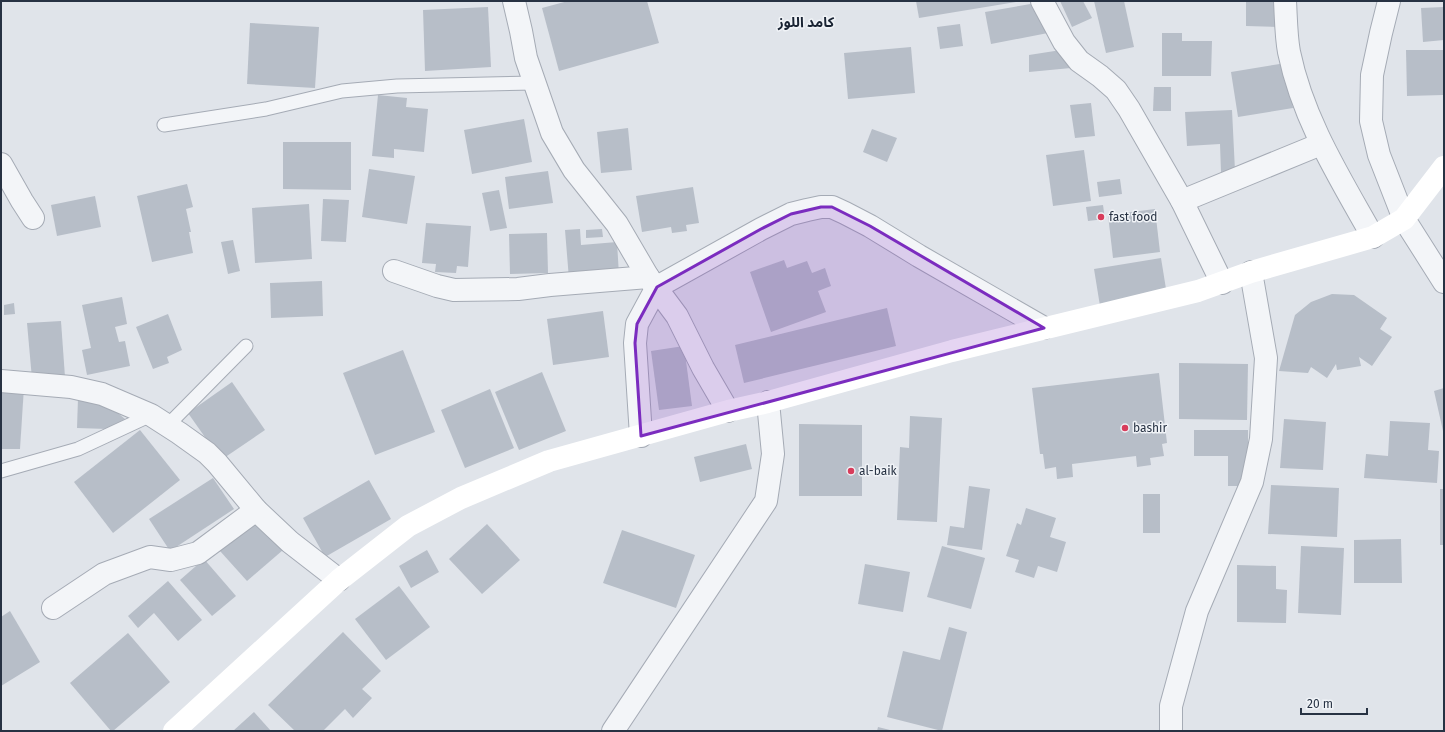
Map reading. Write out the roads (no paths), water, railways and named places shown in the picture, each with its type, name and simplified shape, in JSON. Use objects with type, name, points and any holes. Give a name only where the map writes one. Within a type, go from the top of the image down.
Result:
[{"type":"main road","points":[[174,731],[339,580],[408,526],[461,498],[549,461],[952,351],[1198,292],[1251,272],[1373,237],[1404,219],[1444,167]]},
{"type":"street","points":[[514,1],[522,30],[526,58],[552,133],[570,164],[617,224],[652,282],[676,316],[703,368],[728,411]]},
{"type":"street","points":[[1042,1],[1064,42],[1079,61],[1116,90],[1125,102],[1182,201],[1222,283]]},
{"type":"street","points":[[1285,1],[1286,31],[1289,51],[1307,110],[1321,144],[1373,237]]},
{"type":"street","points":[[1390,1],[1372,75],[1371,121],[1379,155],[1404,219],[1444,282]]},
{"type":"street","points":[[1182,201],[1321,144]]},
{"type":"street","points":[[1,164],[22,201],[34,218]]},
{"type":"street","points":[[394,270],[437,286],[454,290],[518,289],[550,285],[652,282],[790,214],[821,207],[832,207],[870,226],[1044,328]]},
{"type":"street","points":[[1171,731],[1170,706],[1198,611],[1252,482],[1261,439],[1266,358],[1251,272]]},
{"type":"street","points":[[640,436],[635,343],[637,324],[652,282]]},
{"type":"street","points":[[1,381],[72,387],[102,394],[159,420],[207,453],[217,462],[256,510],[290,542],[339,580]]},
{"type":"street","points":[[614,731],[766,501],[773,454],[768,402]]},
{"type":"street","points":[[53,608],[104,574],[150,557],[171,560],[198,553],[256,510]]},
{"type":"lane","points":[[164,125],[266,110],[342,91],[397,86],[534,83]]},
{"type":"lane","points":[[1,471],[78,449],[159,420],[246,346]]},
{"type":"place","name":"fast food","points":[[1101,217]]},
{"type":"place","name":"bashir","points":[[1125,428]]},
{"type":"place","name":"al-baik","points":[[851,471]]},
{"type":"district","name":"كامد اللوز","points":[[806,22]]}]
